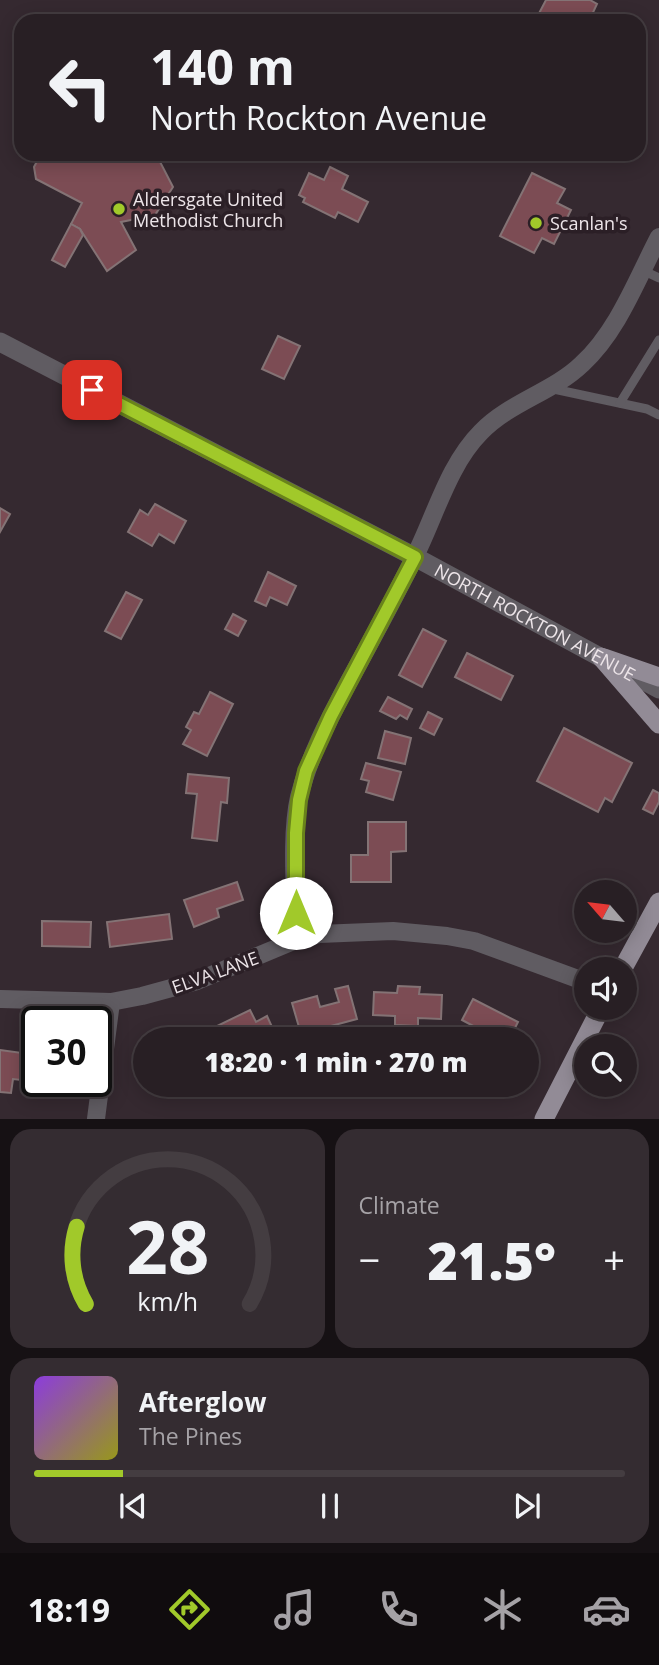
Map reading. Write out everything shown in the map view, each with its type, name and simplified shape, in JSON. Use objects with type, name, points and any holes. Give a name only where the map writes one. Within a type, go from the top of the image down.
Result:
[{"type":"main road","points":[[601,657],[659,677]]},
{"type":"main road","points":[[601,657],[659,724]]},
{"type":"main road","points":[[629,957],[659,902]]},
{"type":"main road","points":[[544,1119],[595,1020]]},
{"type":"street","points":[[296,940],[296,833],[299,800],[306,771],[331,716],[415,557],[459,462],[481,432],[507,411],[548,388],[582,364],[601,342],[621,310],[659,237]]},
{"type":"street","name":"NORTH ROCKTON AVENUE","points":[[0,342],[415,557],[659,689]]},
{"type":"street","name":"ELVA LANE","points":[[1,999],[111,1002],[142,996],[197,981],[296,940],[319,934],[381,932],[447,936],[474,941],[574,978]]},
{"type":"street","points":[[96,1119],[111,1002]]},
{"type":"lane","points":[[642,270],[659,278]]},
{"type":"lane","points":[[620,403],[659,340]]},
{"type":"lane","points":[[548,388],[647,409],[659,415]]},
{"type":"building","points":[[546,0],[590,0],[597,4],[592,14],[539,14]]},
{"type":"building","name":"Aldersgate United Methodist Church","points":[[37,161],[160,161],[173,187],[155,215],[121,222],[136,250],[107,271],[80,229],[71,224],[82,203],[36,179],[34,167]]},
{"type":"building","points":[[330,167],[348,176],[342,189],[368,202],[358,222],[338,212],[335,218],[303,202],[305,198],[299,195],[309,173],[324,180]]},
{"type":"building","name":"Scanlan's","points":[[532,173],[565,189],[557,203],[571,210],[554,244],[542,238],[534,253],[500,236]]},
{"type":"building","points":[[71,224],[80,229],[83,235],[65,267],[52,260]]},
{"type":"building","points":[[278,336],[300,346],[284,379],[262,369]]},
{"type":"building","points":[[155,504],[186,521],[174,543],[159,534],[152,546],[128,532],[140,510],[148,515]]},
{"type":"building","points":[[0,508],[10,514],[0,532]]},
{"type":"building","points":[[268,572],[296,586],[287,605],[270,597],[266,606],[255,601]]},
{"type":"building","points":[[126,592],[142,600],[121,639],[105,631]]},
{"type":"building","points":[[233,614],[246,621],[238,636],[225,629]]},
{"type":"building","points":[[423,629],[446,641],[422,687],[399,675]]},
{"type":"building","points":[[467,653],[513,676],[501,700],[455,677]]},
{"type":"building","points":[[210,692],[233,704],[207,756],[183,744],[191,730],[186,727],[194,712],[199,714]]},
{"type":"building","points":[[388,697],[412,709],[407,719],[400,715],[396,719],[380,711]]},
{"type":"building","points":[[428,712],[442,719],[434,735],[420,728]]},
{"type":"building","points":[[564,728],[632,763],[612,802],[605,798],[598,812],[537,781]]},
{"type":"building","points":[[385,731],[411,738],[405,764],[378,758]]},
{"type":"building","points":[[366,763],[401,772],[393,800],[366,792],[369,781],[361,779]]},
{"type":"building","points":[[188,774],[229,778],[227,803],[221,802],[217,841],[192,838],[197,794],[186,793]]},
{"type":"building","points":[[653,790],[659,793],[659,802],[653,814],[643,809]]},
{"type":"building","points":[[368,822],[406,822],[406,851],[391,852],[391,882],[351,882],[351,855],[368,855]]},
{"type":"building","points":[[237,882],[243,900],[217,909],[219,917],[194,927],[184,900]]},
{"type":"building","points":[[169,914],[172,939],[110,947],[107,922]]},
{"type":"building","points":[[42,921],[91,922],[90,947],[42,946]]},
{"type":"building","points":[[348,986],[357,1019],[327,1027],[299,1027],[292,1003],[317,996],[320,1007],[339,1002],[335,989]]},
{"type":"building","points":[[398,986],[420,987],[419,994],[442,995],[441,1019],[418,1018],[418,1026],[395,1025],[395,1016],[373,1015],[374,992],[397,993]]},
{"type":"building","points":[[473,999],[518,1022],[516,1027],[475,1027],[462,1020]]},
{"type":"building","points":[[250,1010],[256,1022],[267,1016],[272,1027],[215,1027]]},
{"type":"building","points":[[0,1050],[21,1053],[21,1080],[13,1079],[11,1093],[0,1092]]},
{"type":"place","name":"Aldersgate United Methodist Church","points":[[119,209]]},
{"type":"place","name":"Scanlan's","points":[[536,223]]},
{"type":"route","points":[[92,390],[415,557],[331,716],[306,771],[299,800],[296,833],[296,913]]}]
